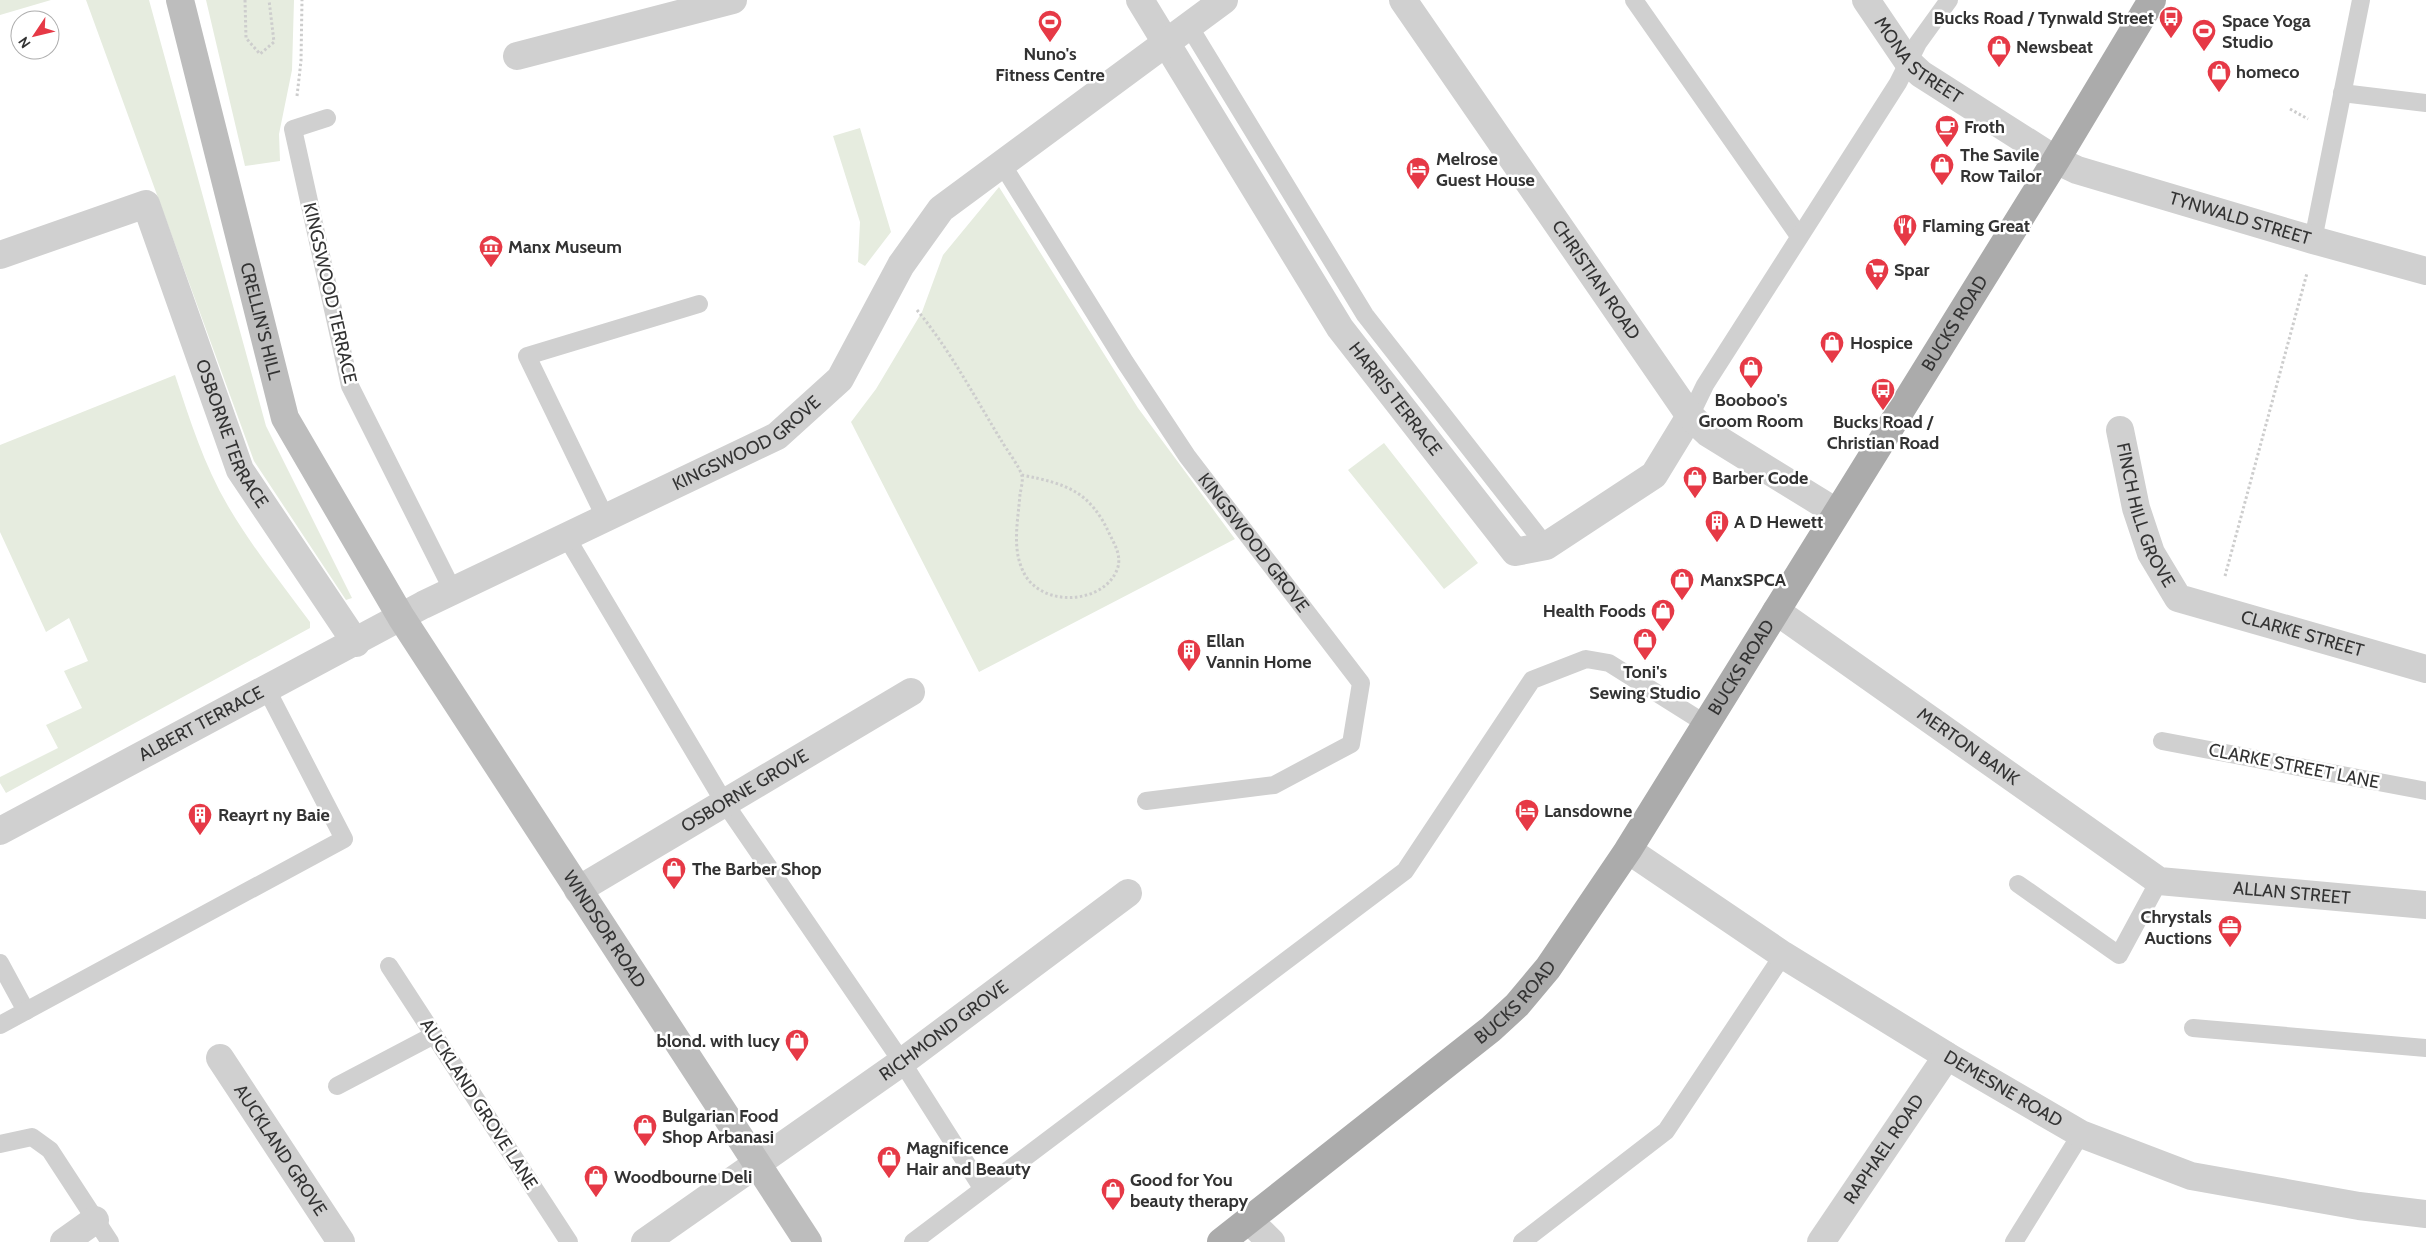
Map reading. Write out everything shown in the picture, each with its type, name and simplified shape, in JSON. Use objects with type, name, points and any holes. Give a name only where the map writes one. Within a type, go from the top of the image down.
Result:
[{"type":"main road","name":"CRELLIN'S HILL","points":[[180,0],[285,418],[401,617]]},
{"type":"main road","name":"BUCKS ROAD","points":[[1221,1242],[1484,1035],[1517,1006],[1548,968],[1628,850],[2056,160],[2152,0]]},
{"type":"main road","name":"WINDSOR ROAD","points":[[401,617],[808,1242]]},
{"type":"street","points":[[517,56],[733,0]]},
{"type":"street","points":[[1140,0],[1165,43]]},
{"type":"street","name":"KINGSWOOD GROVE","points":[[401,617],[778,436],[840,379],[901,265],[941,209],[1224,0]]},
{"type":"street","name":"CHRISTIAN ROAD","points":[[1403,0],[1690,416],[1708,433],[1836,512]]},
{"type":"street","name":"MONA STREET","points":[[1866,0],[1908,62],[1921,74],[2056,160]]},
{"type":"street","name":"HARRIS TERRACE","points":[[1165,43],[1340,328],[1515,552],[1546,546],[1654,476],[1690,416]]},
{"type":"street","name":"TYNWALD STREET","points":[[2056,160],[2077,170],[2313,240],[2426,271]]},
{"type":"street","name":"OSBORNE TERRACE","points":[[0,255],[146,204],[240,470],[356,643]]},
{"type":"street","name":"FINCH HILL GROVE","points":[[2120,430],[2136,508],[2151,553],[2178,598]]},
{"type":"street","name":"CLARKE STREET","points":[[2178,598],[2426,669]]},
{"type":"street","name":"MERTON BANK","points":[[1776,612],[2159,881]]},
{"type":"street","name":"ALBERT TERRACE","points":[[0,831],[356,643],[401,617]]},
{"type":"street","name":"OSBORNE GROVE","points":[[578,890],[910,692]]},
{"type":"street","name":"DEMESNE ROAD","points":[[1628,850],[1783,956],[1947,1056],[2081,1134],[2191,1176],[2359,1206],[2426,1214]]},
{"type":"street","name":"ALLAN STREET","points":[[2159,881],[2426,905]]},
{"type":"street","name":"RICHMOND GROVE","points":[[645,1242],[902,1062],[1128,894]]},
{"type":"street","name":"RAPHAEL ROAD","points":[[1821,1242],[1947,1056]]},
{"type":"street","name":"AUCKLAND GROVE","points":[[220,1058],[341,1242]]},
{"type":"street","points":[[1249,1220],[1271,1242]]},
{"type":"street","points":[[64,1242],[102,1231]]},
{"type":"lane","points":[[1634,0],[1799,236]]},
{"type":"lane","points":[[1690,416],[1705,385],[1898,83],[1918,42],[1949,0]]},
{"type":"lane","points":[[2313,240],[2361,0]]},
{"type":"lane","points":[[1188,26],[1365,315],[1546,546]]},
{"type":"lane","points":[[2342,93],[2426,103]]},
{"type":"lane","points":[[293,129],[327,118]]},
{"type":"lane","name":"KINGSWOOD TERRACE","points":[[293,129],[350,386],[453,591]]},
{"type":"lane","name":"KINGSWOOD GROVE","points":[[1002,164],[1125,362],[1187,456],[1361,683],[1351,744],[1274,785],[1146,802]]},
{"type":"lane","points":[[606,519],[527,356],[699,304]]},
{"type":"lane","points":[[568,538],[724,802],[902,1062],[982,1188]]},
{"type":"lane","points":[[913,1242],[982,1188],[1405,871],[1532,680],[1586,659],[1609,663],[1706,724]]},
{"type":"lane","points":[[0,1025],[344,839],[267,690]]},
{"type":"lane","name":"CLARKE STREET LANE","points":[[2162,741],[2426,791]]},
{"type":"lane","points":[[2018,884],[2118,956],[2159,881]]},
{"type":"lane","points":[[1522,1242],[1666,1131],[1783,956]]},
{"type":"lane","points":[[0,963],[26,1011]]},
{"type":"lane","name":"AUCKLAND GROVE LANE","points":[[388,966],[569,1242]]},
{"type":"lane","points":[[2193,1028],[2426,1048]]},
{"type":"lane","points":[[338,1086],[434,1035]]},
{"type":"lane","points":[[2014,1242],[2081,1134]]},
{"type":"lane","points":[[0,1144],[32,1137],[50,1150],[102,1231]]},
{"type":"path","points":[[245,0],[246,38],[260,54],[274,42],[269,0]]},
{"type":"path","points":[[293,129],[301,61],[302,0]]},
{"type":"path","points":[[2216,608],[2308,272],[2313,240]]},
{"type":"path","points":[[888,290],[911,303],[936,333],[1022,475],[1016,553],[1026,577],[1049,596],[1069,599],[1091,592],[1110,580],[1118,566],[1119,553],[1101,515],[1084,496],[1050,480],[1022,475]]},
{"type":"shaded area","points":[[0,0],[51,0],[17,10],[10,10],[10,12],[0,15]]},
{"type":"shaded area","points":[[86,0],[149,0],[266,426],[352,598],[346,600],[254,461]]},
{"type":"shaded area","points":[[206,0],[294,0],[292,70],[279,134],[280,161],[245,166]]},
{"type":"shaded area","points":[[860,128],[891,232],[865,266],[858,262],[860,222],[833,136]]},
{"type":"shaded area","points":[[999,187],[1138,408],[1235,539],[979,672],[851,422],[876,389],[922,312],[943,255]]},
{"type":"shaded area","points":[[175,375],[198,442],[219,490],[247,536],[310,622],[310,628],[6,793],[0,783],[0,777],[58,748],[46,725],[82,708],[64,671],[88,661],[69,618],[46,632],[0,532],[0,445]]},
{"type":"shaded area","points":[[1384,443],[1478,563],[1444,589],[1348,470]]},
{"type":"place","name":"Bucks Road / Tynwald Street","points":[[2171,39]]},
{"type":"place","name":"Nuno's Fitness Centre","points":[[1050,43]]},
{"type":"place","name":"Space Yoga Studio","points":[[2204,52]]},
{"type":"place","name":"Newsbeat","points":[[1999,68]]},
{"type":"place","name":"homeco","points":[[2219,93]]},
{"type":"place","name":"Froth","points":[[1947,148]]},
{"type":"place","name":"The Savile Row Tailor","points":[[1942,186]]},
{"type":"place","name":"Melrose Guest House","points":[[1418,190]]},
{"type":"place","name":"Flaming Great","points":[[1905,247]]},
{"type":"place","name":"Manx Museum","points":[[491,268]]},
{"type":"place","name":"Spar","points":[[1877,291]]},
{"type":"place","name":"Hospice","points":[[1832,364]]},
{"type":"place","name":"Booboo's Groom Room","points":[[1751,389]]},
{"type":"place","name":"Bucks Road / Christian Road","points":[[1883,411]]},
{"type":"place","name":"Barber Code","points":[[1695,499]]},
{"type":"place","name":"A D Hewett","points":[[1717,543]]},
{"type":"place","name":"ManxSPCA","points":[[1682,601]]},
{"type":"place","name":"Health Foods","points":[[1663,632]]},
{"type":"place","name":"Toni's Sewing Studio","points":[[1645,661]]},
{"type":"place","name":"Ellan Vannin Home","points":[[1189,672]]},
{"type":"place","name":"Lansdowne","points":[[1527,832]]},
{"type":"place","name":"Reayrt ny Baie","points":[[200,836]]},
{"type":"place","name":"The Barber Shop","points":[[674,890]]},
{"type":"place","name":"Chrystals Auctions","points":[[2230,948]]},
{"type":"place","name":"blond. with lucy","points":[[797,1062]]},
{"type":"place","name":"Bulgarian Food Shop Arbanasi","points":[[645,1147]]},
{"type":"place","name":"Magnificence Hair and Beauty","points":[[889,1179]]},
{"type":"place","name":"Woodbourne Deli","points":[[596,1198]]},
{"type":"place","name":"Good for You beauty therapy","points":[[1113,1211]]}]
